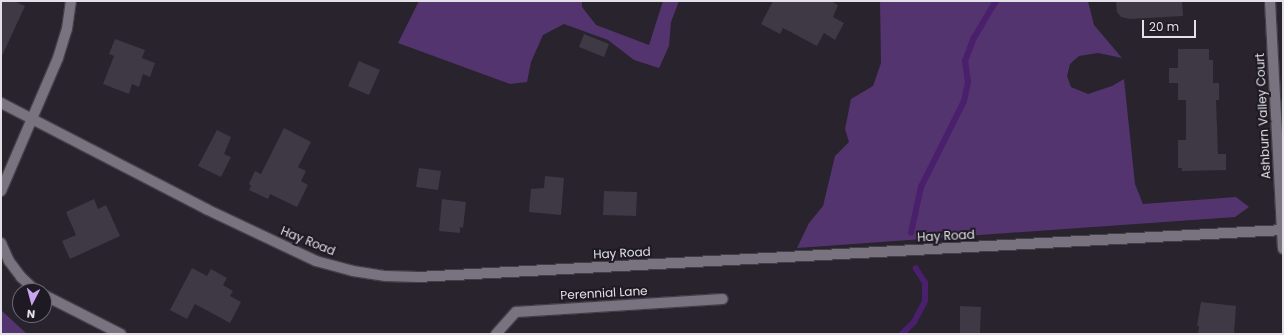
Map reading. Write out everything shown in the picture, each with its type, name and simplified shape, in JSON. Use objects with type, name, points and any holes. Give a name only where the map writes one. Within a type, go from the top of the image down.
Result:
[{"type":"street","points":[[1,192],[58,58],[67,29],[71,1]]},
{"type":"street","name":"Ashburn Valley Court","points":[[1270,1],[1283,249]]},
{"type":"street","name":"Hay Road","points":[[1,104],[206,210],[316,262],[353,271],[386,276],[426,277],[1282,230]]},
{"type":"street","points":[[1,243],[21,277],[27,283]]},
{"type":"street","points":[[52,299],[121,334]]},
{"type":"street","name":"Perennial Lane","points":[[496,334],[516,312],[723,300]]},
{"type":"shaded area","points":[[419,1],[582,1],[582,7],[596,25],[649,45],[663,1],[679,1],[671,22],[669,46],[659,68],[634,60],[608,40],[564,24],[543,35],[531,62],[527,82],[510,84],[398,43]]},
{"type":"shaded area","points":[[880,1],[1088,1],[1094,25],[1122,58],[1098,53],[1079,56],[1070,64],[1067,76],[1071,87],[1088,94],[1112,86],[1124,79],[1135,184],[1143,204],[1236,197],[1249,207],[1235,217],[797,248],[809,223],[823,206],[835,156],[849,142],[845,129],[851,99],[873,86],[881,63]]},
{"type":"shaded area","points":[[1,310],[12,320],[12,323],[15,323],[27,334],[1,334]]},
{"type":"building","points":[[1,1],[14,1],[25,6],[1,58]]},
{"type":"building","points":[[773,1],[831,1],[838,5],[833,17],[844,23],[835,40],[824,33],[817,46],[783,28],[780,34],[761,24]]},
{"type":"building","points":[[1182,1],[1183,16],[1130,19],[1121,17],[1117,12],[1116,2]]},
{"type":"building","points":[[584,34],[609,44],[604,57],[579,47]]},
{"type":"building","points":[[115,39],[145,50],[142,58],[155,63],[150,77],[143,74],[139,87],[132,84],[129,94],[103,84],[114,56],[109,54]]},
{"type":"building","points":[[1178,49],[1209,49],[1209,60],[1213,60],[1213,83],[1219,83],[1219,100],[1216,100],[1218,154],[1226,154],[1226,170],[1182,171],[1182,168],[1178,168],[1178,140],[1186,140],[1186,100],[1178,100],[1178,83],[1169,83],[1169,68],[1178,68]]},
{"type":"building","points":[[359,61],[380,70],[369,95],[348,86]]},
{"type":"building","points":[[284,128],[311,142],[298,167],[306,171],[301,181],[308,185],[297,207],[270,194],[268,199],[249,190],[251,186],[249,184],[255,171],[261,174]]},
{"type":"building","points":[[217,130],[231,137],[224,154],[231,157],[221,177],[198,166]]},
{"type":"building","points":[[419,168],[441,171],[438,190],[416,187]]},
{"type":"building","points":[[545,176],[564,178],[561,215],[529,212],[531,189],[544,188]]},
{"type":"building","points":[[604,191],[637,192],[636,216],[603,215]]},
{"type":"building","points":[[94,199],[98,209],[106,205],[120,236],[70,259],[62,241],[76,235],[66,212]]},
{"type":"building","points":[[442,199],[466,202],[463,228],[460,227],[460,233],[439,231]]},
{"type":"building","points":[[192,268],[207,276],[211,269],[227,278],[223,285],[233,291],[230,296],[241,302],[230,323],[195,304],[187,319],[170,310]]},
{"type":"building","points":[[1201,302],[1236,306],[1234,334],[1198,334],[1199,326],[1197,326]]},
{"type":"building","points":[[960,306],[981,307],[980,334],[960,334]]},
{"type":"waterway","points":[[911,233],[921,187],[964,101],[968,82],[965,61],[974,38],[996,1]]},
{"type":"waterway","points":[[902,334],[914,322],[925,301],[925,283],[916,269]]}]
